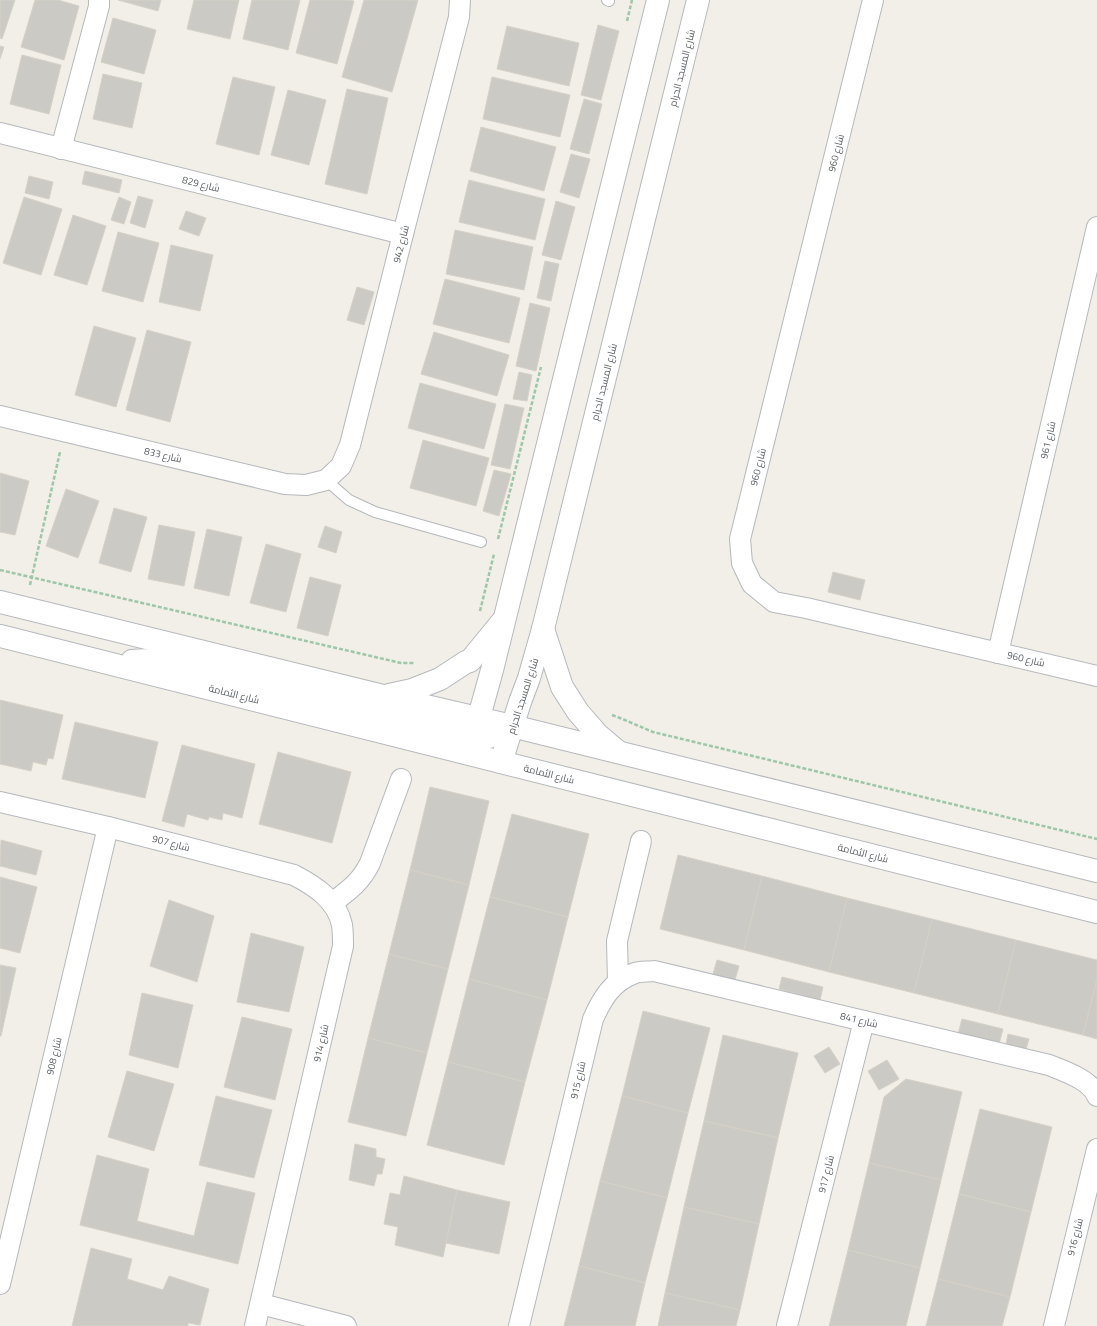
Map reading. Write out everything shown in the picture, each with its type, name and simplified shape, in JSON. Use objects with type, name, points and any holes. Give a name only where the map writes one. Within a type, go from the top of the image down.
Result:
[{"type":"street","points":[[61,149],[99,6],[99,0]]},
{"type":"street","name":"شارع 942","points":[[326,480],[341,466],[350,445],[459,17],[460,0]]},
{"type":"street","points":[[658,0],[505,617],[474,736],[498,736],[505,733],[512,726],[1097,871]]},
{"type":"street","name":"شارع المسجد الحرام","points":[[501,762],[529,678],[543,629],[698,0]]},
{"type":"street","name":"شارع 960","points":[[873,0],[740,539],[742,563],[752,584],[774,602],[806,608],[1097,676]]},
{"type":"street","name":"شارع 829","points":[[0,133],[403,234]]},
{"type":"street","name":"شارع 961","points":[[998,653],[1090,294],[1097,227]]},
{"type":"street","name":"شارع 833","points":[[0,416],[284,484],[306,485],[326,480]]},
{"type":"street","name":"شارع الثمامة","points":[[0,602],[383,696],[474,736],[501,762],[1097,912]]},
{"type":"street","points":[[383,696],[412,690],[440,679],[466,662],[470,661],[505,617]]},
{"type":"street","points":[[543,629],[562,687],[578,712],[598,735],[621,754]]},
{"type":"street","name":"شارع الثمامة","points":[[0,636],[114,664],[474,736]]},
{"type":"street","points":[[332,904],[358,883],[366,873],[401,779]]},
{"type":"street","name":"شارع 907","points":[[0,802],[108,827],[294,875],[315,887],[332,904]]},
{"type":"street","name":"شارع 908","points":[[0,1284],[108,827]]},
{"type":"street","points":[[618,981],[617,941],[641,840]]},
{"type":"street","name":"شارع 914","points":[[255,1326],[343,946],[342,924],[332,904]]},
{"type":"street","name":"شارع 841","points":[[618,981],[635,973],[654,971],[1049,1065],[1073,1075],[1096,1093]]},
{"type":"street","name":"شارع 915","points":[[519,1326],[593,1019],[603,998],[618,981]]},
{"type":"street","name":"شارع 917","points":[[787,1326],[864,1021]]},
{"type":"street","name":"شارع 916","points":[[1054,1326],[1097,1149]]},
{"type":"street","points":[[261,1304],[346,1326]]},
{"type":"lane","points":[[326,480],[349,500],[375,512],[481,542]]},
{"type":"path","points":[[626,23],[632,0]]},
{"type":"path","points":[[496,546],[543,361]]},
{"type":"path","points":[[24,608],[64,432]]},
{"type":"path","points":[[477,616],[480,610],[494,553]]},
{"type":"building","points":[[0,0],[15,0],[2,39],[0,38]]},
{"type":"building","points":[[35,0],[58,0],[79,6],[64,60],[21,47]]},
{"type":"building","points":[[118,0],[161,0],[158,11]]},
{"type":"building","points":[[194,0],[239,0],[230,39],[187,29]]},
{"type":"building","points":[[252,0],[300,0],[288,50],[243,39]]},
{"type":"building","points":[[310,0],[354,1],[337,64],[296,53]]},
{"type":"building","points":[[364,0],[418,0],[392,92],[342,77]]},
{"type":"building","points":[[113,18],[156,30],[144,74],[101,62]]},
{"type":"building","points":[[598,25],[619,31],[601,100],[581,95]]},
{"type":"building","points":[[507,26],[579,43],[569,86],[497,69]]},
{"type":"building","points":[[0,46],[4,47],[0,59]]},
{"type":"building","points":[[22,55],[61,65],[49,114],[10,104]]},
{"type":"building","points":[[103,74],[142,83],[132,128],[93,119]]},
{"type":"building","points":[[233,77],[275,87],[259,155],[216,144]]},
{"type":"building","points":[[492,77],[570,95],[560,137],[483,119]]},
{"type":"building","points":[[347,89],[388,98],[367,194],[325,184]]},
{"type":"building","points":[[288,90],[326,100],[309,165],[271,155]]},
{"type":"building","points":[[584,99],[602,104],[589,154],[570,149]]},
{"type":"building","points":[[481,127],[556,147],[544,191],[470,171]]},
{"type":"building","points":[[571,154],[590,159],[579,198],[560,192]]},
{"type":"building","points":[[85,171],[122,180],[119,193],[82,184]]},
{"type":"building","points":[[29,176],[53,182],[49,199],[25,193]]},
{"type":"building","points":[[469,180],[545,199],[535,240],[459,222]]},
{"type":"building","points":[[138,196],[153,200],[145,228],[130,223]]},
{"type":"building","points":[[24,197],[62,209],[41,275],[3,263]]},
{"type":"building","points":[[119,197],[131,202],[124,224],[111,220]]},
{"type":"building","points":[[556,201],[575,207],[561,260],[542,255]]},
{"type":"building","points":[[186,211],[206,218],[199,236],[179,229]]},
{"type":"building","points":[[73,215],[106,226],[87,285],[54,275]]},
{"type":"building","points":[[455,230],[533,247],[524,290],[446,274]]},
{"type":"building","points":[[118,232],[159,243],[143,302],[102,291]]},
{"type":"building","points":[[171,245],[213,255],[200,311],[159,302]]},
{"type":"building","points":[[545,261],[559,264],[551,301],[537,298]]},
{"type":"building","points":[[445,279],[520,298],[509,343],[433,324]]},
{"type":"building","points":[[357,287],[374,292],[364,325],[347,320]]},
{"type":"building","points":[[530,303],[550,308],[536,371],[516,366]]},
{"type":"building","points":[[94,326],[136,338],[116,407],[75,395]]},
{"type":"building","points":[[147,330],[191,342],[170,422],[126,410]]},
{"type":"building","points":[[434,332],[509,355],[497,396],[421,374]]},
{"type":"building","points":[[519,372],[532,375],[527,401],[513,399]]},
{"type":"building","points":[[420,383],[496,404],[484,449],[408,428]]},
{"type":"building","points":[[505,404],[524,408],[510,469],[491,465]]},
{"type":"building","points":[[423,440],[489,458],[476,506],[410,488]]},
{"type":"building","points":[[494,470],[511,474],[499,516],[483,511]]},
{"type":"building","points":[[0,473],[29,481],[15,535],[0,532]]},
{"type":"building","points":[[66,489],[99,501],[78,558],[46,546]]},
{"type":"building","points":[[114,508],[147,517],[131,572],[99,563]]},
{"type":"building","points":[[159,525],[195,532],[184,586],[148,579]]},
{"type":"building","points":[[325,526],[342,532],[336,553],[318,547]]},
{"type":"building","points":[[207,529],[242,537],[229,596],[194,588]]},
{"type":"building","points":[[266,544],[301,554],[286,612],[250,603]]},
{"type":"building","points":[[833,572],[865,580],[860,600],[828,592]]},
{"type":"building","points":[[310,577],[341,585],[328,636],[297,628]]},
{"type":"building","points":[[0,700],[63,715],[53,759],[48,758],[46,765],[33,762],[31,771],[0,764]]},
{"type":"building","points":[[75,722],[158,742],[145,798],[62,779]]},
{"type":"building","points":[[182,745],[255,764],[242,818],[223,813],[222,820],[209,817],[208,820],[187,814],[184,827],[162,821]]},
{"type":"building","points":[[278,752],[351,772],[332,843],[259,824]]},
{"type":"building","points":[[430,787],[489,801],[469,885],[410,870]]},
{"type":"building","points":[[512,814],[589,834],[568,917],[490,897]]},
{"type":"building","points":[[1,840],[42,851],[36,875],[0,866]]},
{"type":"building","points":[[678,855],[762,876],[744,950],[660,929]]},
{"type":"building","points":[[410,870],[469,885],[448,969],[389,954]]},
{"type":"building","points":[[762,876],[847,898],[829,972],[744,950]]},
{"type":"building","points":[[0,877],[37,887],[20,953],[0,948]]},
{"type":"building","points":[[490,897],[568,917],[547,1000],[469,979]]},
{"type":"building","points":[[847,898],[932,919],[914,993],[829,972]]},
{"type":"building","points":[[169,900],[214,916],[197,982],[150,966]]},
{"type":"building","points":[[932,919],[1016,940],[998,1014],[914,993]]},
{"type":"building","points":[[251,933],[304,947],[289,1012],[237,1002]]},
{"type":"building","points":[[1016,940],[1097,960],[1097,979],[1083,1035],[998,1014]]},
{"type":"building","points":[[389,954],[448,969],[427,1053],[368,1038]]},
{"type":"building","points":[[717,960],[739,966],[735,980],[713,974]]},
{"type":"building","points":[[0,965],[16,968],[1,1036],[0,1036]]},
{"type":"building","points":[[782,977],[823,987],[820,1000],[779,989]]},
{"type":"building","points":[[469,979],[547,1000],[525,1082],[448,1062]]},
{"type":"building","points":[[1097,979],[1097,1039],[1083,1035]]},
{"type":"building","points":[[142,993],[193,1005],[178,1068],[129,1055]]},
{"type":"building","points":[[643,1011],[710,1028],[688,1113],[622,1096]]},
{"type":"building","points":[[242,1017],[292,1029],[275,1100],[224,1087]]},
{"type":"building","points":[[962,1019],[1003,1029],[999,1044],[958,1034]]},
{"type":"building","points":[[1008,1034],[1029,1039],[1026,1049],[1006,1044]]},
{"type":"building","points":[[723,1035],[798,1053],[778,1138],[704,1121]]},
{"type":"building","points":[[368,1038],[427,1053],[406,1136],[348,1122]]},
{"type":"building","points":[[829,1047],[840,1064],[825,1073],[814,1056]]},
{"type":"building","points":[[887,1060],[899,1079],[879,1090],[868,1071]]},
{"type":"building","points":[[448,1062],[525,1082],[504,1165],[427,1145]]},
{"type":"building","points":[[127,1071],[174,1084],[154,1151],[108,1137]]},
{"type":"building","points":[[906,1079],[962,1092],[941,1180],[869,1163],[884,1097]]},
{"type":"building","points":[[216,1096],[272,1110],[254,1178],[199,1165]]},
{"type":"building","points":[[622,1096],[688,1113],[667,1198],[600,1181]]},
{"type":"building","points":[[980,1109],[1052,1127],[1031,1212],[959,1194]]},
{"type":"building","points":[[704,1121],[778,1138],[759,1224],[684,1207]]},
{"type":"building","points":[[355,1144],[376,1149],[376,1157],[385,1159],[382,1174],[377,1174],[374,1186],[349,1180]]},
{"type":"building","points":[[97,1155],[149,1169],[137,1221],[194,1236],[207,1182],[255,1193],[238,1264],[80,1225]]},
{"type":"building","points":[[869,1163],[941,1180],[920,1268],[848,1250]]},
{"type":"building","points":[[404,1176],[457,1190],[443,1257],[395,1245],[398,1227],[384,1224],[390,1193],[400,1195]]},
{"type":"building","points":[[600,1181],[667,1198],[645,1283],[579,1266]]},
{"type":"building","points":[[457,1190],[510,1202],[499,1254],[446,1243]]},
{"type":"building","points":[[959,1194],[1031,1212],[1010,1297],[938,1279]]},
{"type":"building","points":[[684,1207],[759,1224],[740,1310],[665,1293]]},
{"type":"building","points":[[91,1248],[132,1259],[127,1279],[163,1290],[169,1276],[209,1289],[200,1325],[188,1323],[188,1326],[72,1326]]},
{"type":"building","points":[[848,1250],[920,1268],[906,1326],[829,1326]]},
{"type":"building","points":[[579,1266],[645,1283],[635,1326],[564,1326]]},
{"type":"building","points":[[938,1279],[1010,1297],[1002,1326],[926,1326]]},
{"type":"building","points":[[665,1293],[740,1310],[736,1326],[658,1326]]}]
